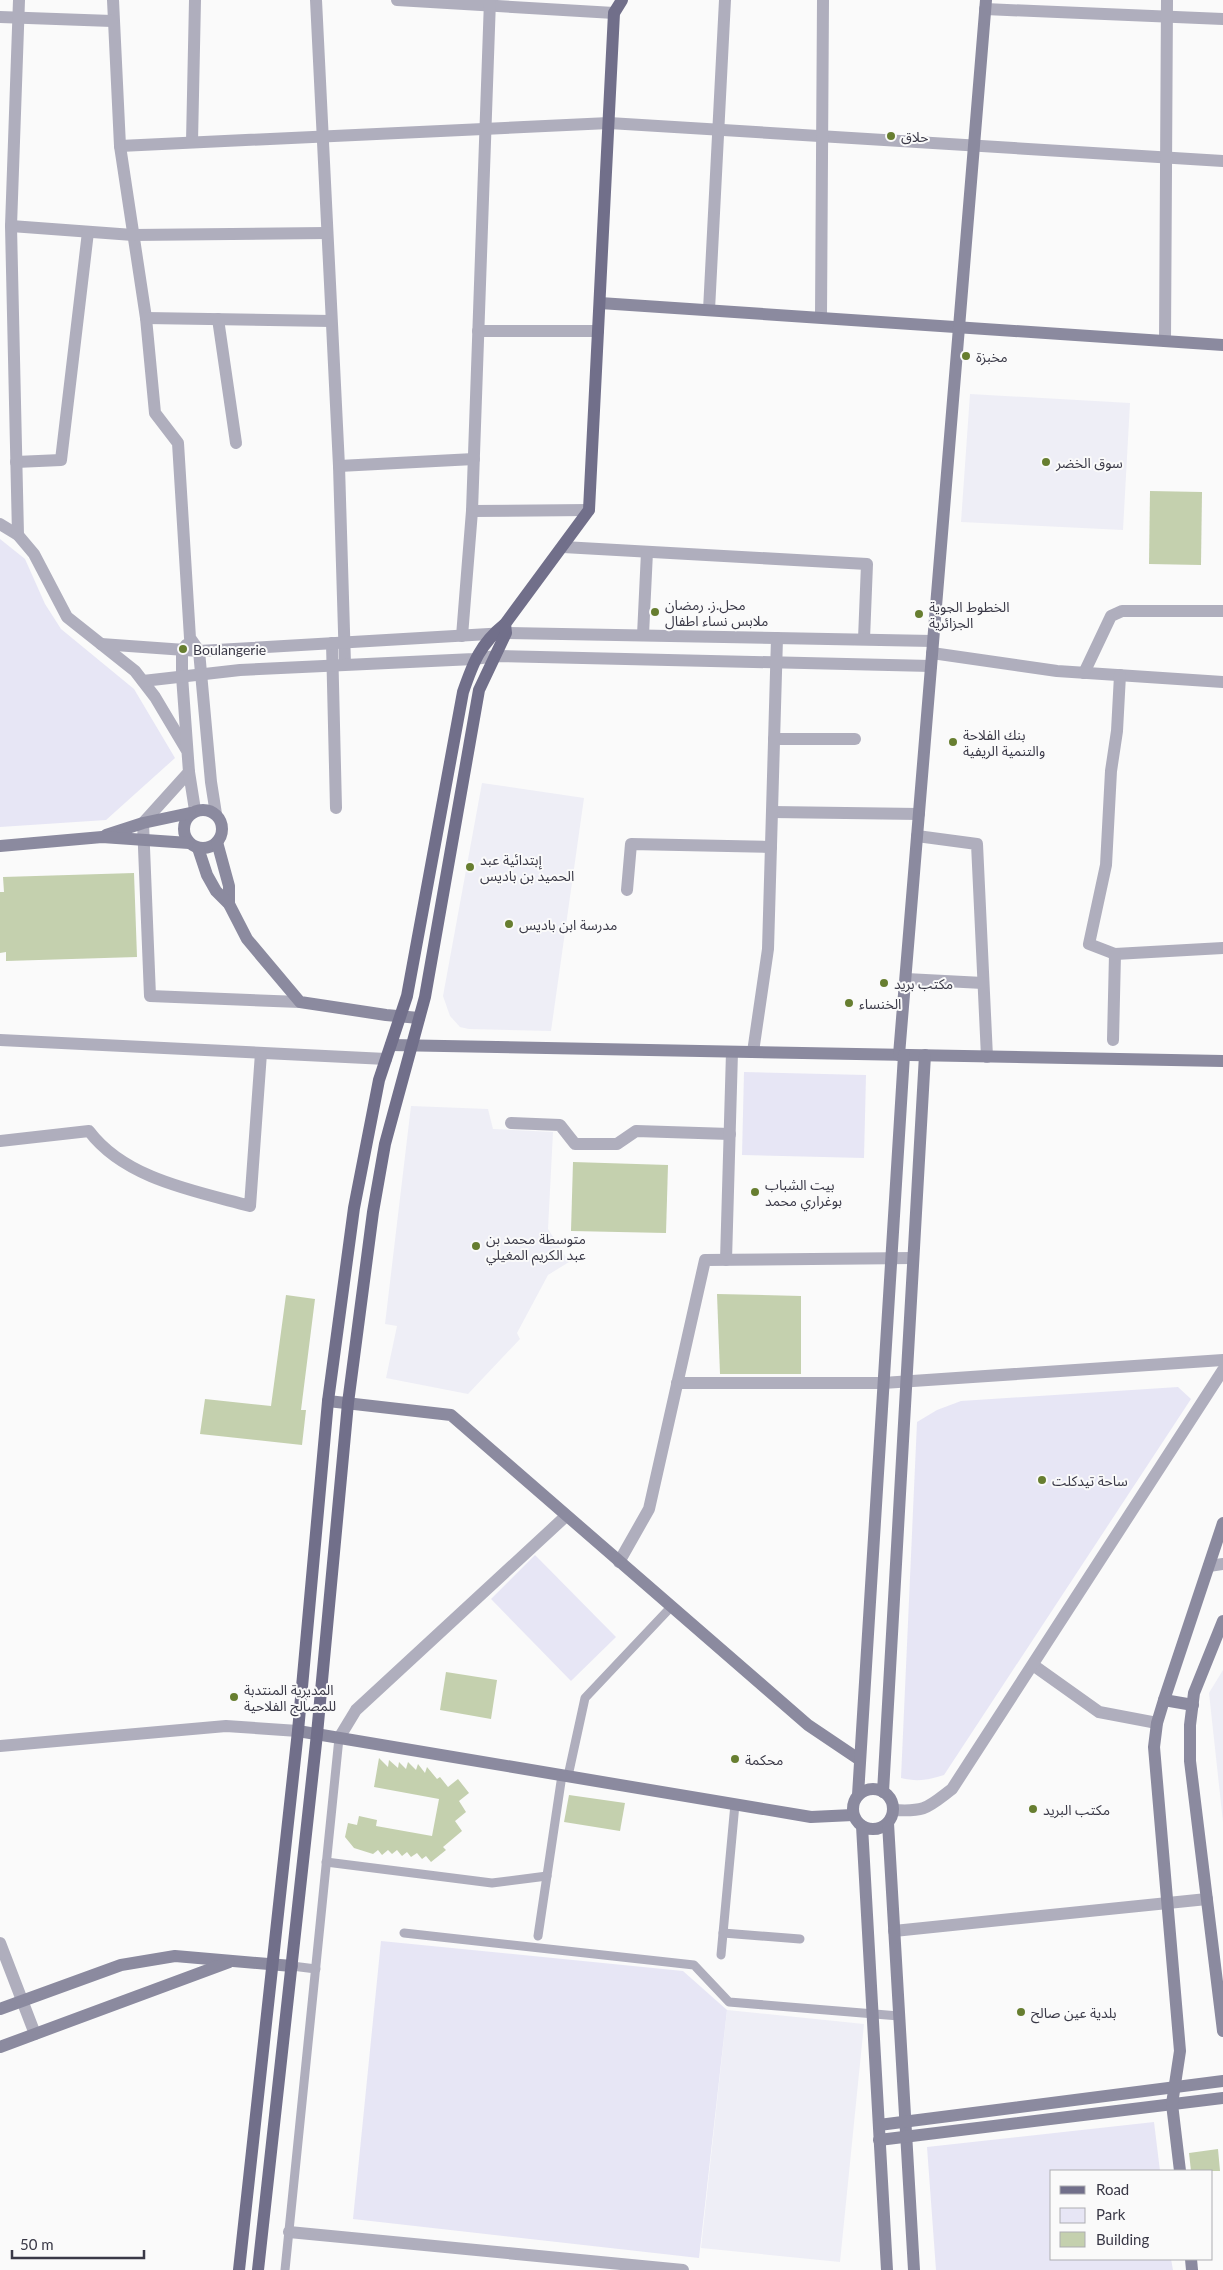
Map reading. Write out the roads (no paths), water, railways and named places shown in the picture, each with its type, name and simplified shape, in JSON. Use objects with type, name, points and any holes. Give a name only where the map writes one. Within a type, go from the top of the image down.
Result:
[{"type":"main road","points":[[258,2270],[317,1734],[348,1403],[373,1212],[385,1144],[425,997],[479,690],[497,656],[506,629],[589,510],[614,13],[622,0]]},
{"type":"main road","points":[[858,1796],[884,1383],[906,979],[985,4]]},
{"type":"main road","points":[[600,303],[1223,344]]},
{"type":"main road","points":[[239,2270],[298,1731],[328,1401],[354,1208],[379,1080],[407,996],[463,692],[474,659],[492,634],[506,629]]},
{"type":"main road","points":[[0,846],[102,837],[209,848],[217,842],[222,833],[222,823],[216,814],[206,809],[142,823],[102,837]]},
{"type":"main road","points":[[193,812],[184,822],[183,833],[193,846],[216,891],[229,904],[247,939],[300,1002],[419,1018]]},
{"type":"main road","points":[[217,842],[230,886],[229,904]]},
{"type":"main road","points":[[391,1045],[1223,1061]]},
{"type":"main road","points":[[883,1792],[925,1055]]},
{"type":"main road","points":[[328,1401],[451,1415],[808,1725],[860,1760]]},
{"type":"main road","points":[[1180,2170],[1172,2104],[1180,2051],[1154,1747],[1157,1722],[1223,1523]]},
{"type":"main road","points":[[1223,1621],[1194,1693],[1190,1761],[1223,2031]]},
{"type":"main road","points":[[1164,1700],[1193,1705]]},
{"type":"main road","points":[[298,1731],[811,1817],[853,1815]]},
{"type":"main road","points":[[887,2270],[862,1826],[853,1815],[854,1802],[858,1796],[870,1789],[883,1792],[889,1796],[893,1810],[888,1823],[914,2270]]},
{"type":"main road","points":[[862,1826],[876,1829],[888,1823]]},
{"type":"main road","points":[[0,2010],[122,1965],[175,1956],[292,1966]]},
{"type":"main road","points":[[0,2047],[234,1960]]},
{"type":"main road","points":[[878,2125],[1223,2081]]},
{"type":"main road","points":[[879,2140],[1223,2098]]},
{"type":"street","points":[[18,535],[16,462],[6,287],[11,226],[19,0]]},
{"type":"street","points":[[112,0],[120,146],[146,318],[155,413],[178,443],[190,638],[199,651],[203,674],[211,782],[216,814]]},
{"type":"street","points":[[192,142],[195,0]]},
{"type":"street","points":[[316,0],[339,466],[339,664],[336,808]]},
{"type":"street","points":[[397,0],[598,6],[614,13]]},
{"type":"street","points":[[709,310],[725,0]]},
{"type":"street","points":[[821,317],[823,0]]},
{"type":"street","points":[[1165,341],[1167,0]]},
{"type":"street","points":[[462,636],[472,511],[490,3]]},
{"type":"street","points":[[985,4],[1223,19]]},
{"type":"street","points":[[0,17],[112,21]]},
{"type":"street","points":[[120,146],[608,123],[1223,161]]},
{"type":"street","points":[[11,226],[134,235],[327,233]]},
{"type":"street","points":[[16,462],[61,460],[88,232]]},
{"type":"street","points":[[146,318],[331,321]]},
{"type":"street","points":[[218,319],[236,443]]},
{"type":"street","points":[[478,332],[598,331]]},
{"type":"street","points":[[339,466],[474,458]]},
{"type":"street","points":[[472,511],[589,510]]},
{"type":"street","points":[[0,524],[18,535],[34,554],[67,617],[135,671],[188,751]]},
{"type":"street","points":[[563,547],[867,564],[864,640]]},
{"type":"street","points":[[643,635],[646,552]]},
{"type":"street","points":[[1084,673],[1111,616],[1122,611],[1223,611]]},
{"type":"street","points":[[506,629],[643,635],[864,640],[933,647],[1057,671],[1223,682]]},
{"type":"street","points":[[101,644],[199,651],[492,634]]},
{"type":"street","points":[[190,638],[182,651],[182,676],[193,812]]},
{"type":"street","points":[[753,1052],[768,949],[777,638]]},
{"type":"street","points":[[142,681],[203,674],[339,664],[474,659],[497,656],[931,666]]},
{"type":"street","points":[[1120,675],[1117,731],[1111,771],[1106,865],[1089,944],[1115,954],[1223,948]]},
{"type":"street","points":[[774,740],[855,739]]},
{"type":"street","points":[[189,772],[142,823],[150,996],[300,1002]]},
{"type":"street","points":[[772,812],[919,814]]},
{"type":"street","points":[[917,836],[977,844],[987,1057]]},
{"type":"street","points":[[627,890],[631,844],[771,847]]},
{"type":"street","points":[[1113,1040],[1115,954]]},
{"type":"street","points":[[906,979],[983,983]]},
{"type":"street","points":[[0,1040],[386,1059]]},
{"type":"street","points":[[726,1260],[732,1052]]},
{"type":"street","points":[[0,1141],[89,1130],[100,1145],[129,1166],[180,1187],[250,1206],[261,1053]]},
{"type":"street","points":[[511,1123],[560,1125],[575,1144],[617,1144],[636,1131],[730,1134]]},
{"type":"street","points":[[619,1562],[649,1509],[705,1260],[914,1258]]},
{"type":"street","points":[[677,1383],[884,1383],[1223,1360]]},
{"type":"street","points":[[893,1810],[917,1811],[930,1806],[952,1789],[1223,1370]]},
{"type":"street","points":[[339,1738],[356,1710],[566,1516]]},
{"type":"street","points":[[1209,1566],[1223,1564]]},
{"type":"street","points":[[1033,1664],[1099,1712],[1157,1722]]},
{"type":"street","points":[[0,1746],[226,1726],[298,1731]]},
{"type":"street","points":[[894,1931],[1207,1899]]},
{"type":"street","points":[[0,1943],[35,2034]]},
{"type":"street","points":[[288,2232],[683,2270]]},
{"type":"lane","points":[[538,1936],[565,1776],[585,1698],[671,1607]]},
{"type":"lane","points":[[285,2270],[339,1738]]},
{"type":"lane","points":[[721,1955],[735,1804]]},
{"type":"lane","points":[[326,1862],[492,1883],[547,1876]]},
{"type":"lane","points":[[404,1933],[694,1965],[729,2002],[899,2016]]},
{"type":"lane","points":[[723,1933],[800,1940]]},
{"type":"lane","points":[[292,1966],[316,1968]]},
{"type":"place","name":"حلاق","points":[[891,136]]},
{"type":"place","name":"مخبزة","points":[[966,356]]},
{"type":"place","name":"سوق الخضر","points":[[1046,462]]},
{"type":"place","name":"محل.ز. رمضان ملابس نساء اطفال","points":[[655,612]]},
{"type":"place","name":"الخطوط الجوية الجزائرية","points":[[919,614]]},
{"type":"place","name":"Boulangerie","points":[[183,649]]},
{"type":"place","name":"بنك الفلاحة والتنمية الريفية","points":[[953,742]]},
{"type":"place","name":"إبتدائية عبد الحميد بن باديس","points":[[470,867]]},
{"type":"place","name":"مدرسة ابن باديس","points":[[509,924]]},
{"type":"place","name":"مكتب بريد","points":[[884,983]]},
{"type":"place","name":"الخنساء","points":[[849,1003]]},
{"type":"place","name":"بيت الشباب بوغراري محمد","points":[[755,1192]]},
{"type":"place","name":"متوسطة محمد بن عبد الكريم المغيلي","points":[[476,1246]]},
{"type":"place","name":"ساحة تيدكلت","points":[[1042,1480]]},
{"type":"place","name":"المديرية المنتدبة للمصالح الفلاحية","points":[[234,1697]]},
{"type":"place","name":"محكمة","points":[[735,1759]]},
{"type":"place","name":"مكتب البريد","points":[[1033,1809]]},
{"type":"place","name":"بلدية عين صالح","points":[[1021,2012]]}]
